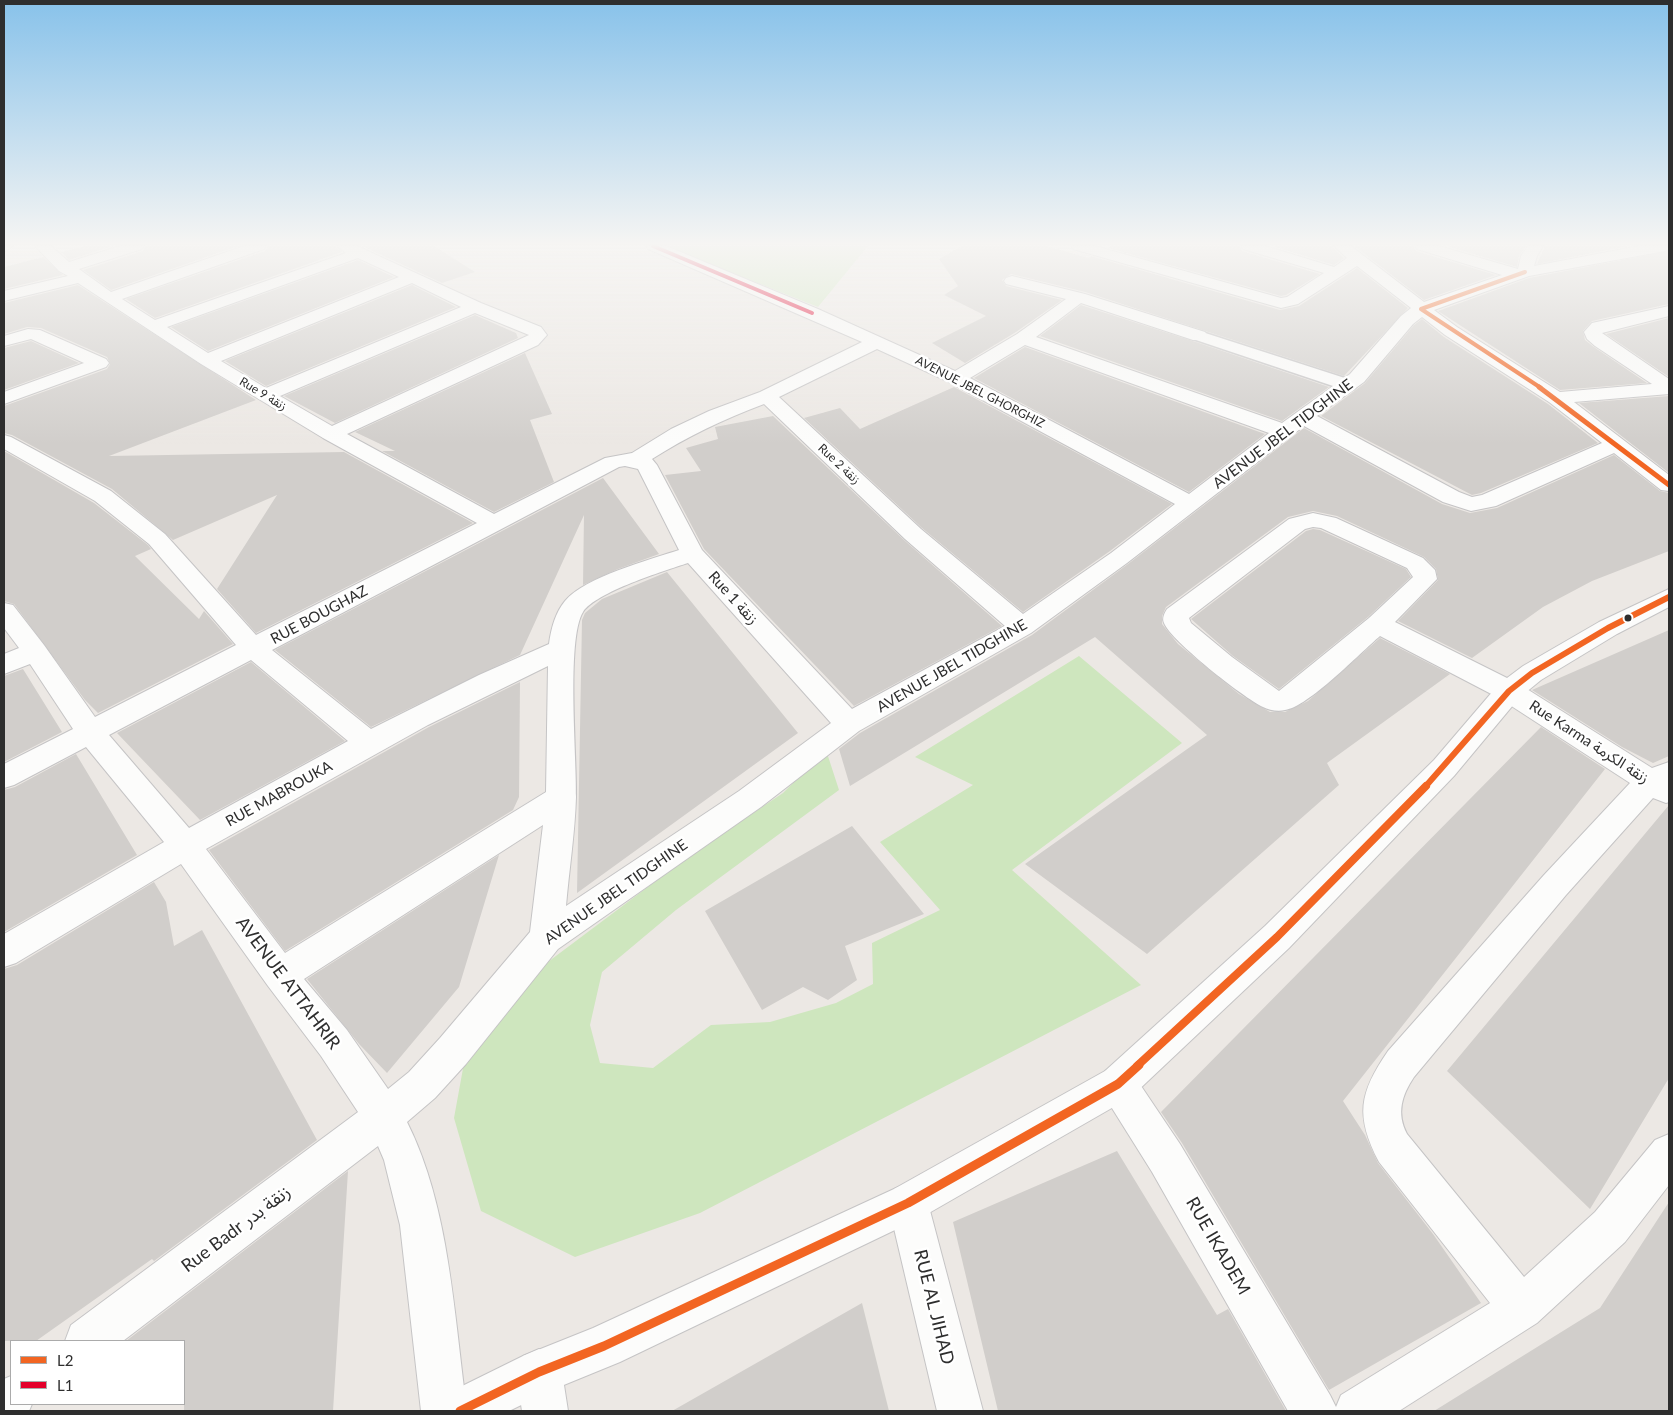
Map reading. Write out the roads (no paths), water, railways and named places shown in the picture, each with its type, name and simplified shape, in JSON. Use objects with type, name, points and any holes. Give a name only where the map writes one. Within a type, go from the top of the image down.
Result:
[{"type":"street","name":"Rue 9 زنقة","points":[[132,312],[330,434],[494,523]]},
{"type":"street","points":[[154,326],[193,312]]},
{"type":"street","points":[[207,360],[326,312]]},
{"type":"street","points":[[264,395],[463,312]]},
{"type":"street","points":[[330,434],[536,337],[535,331],[488,312]]},
{"type":"street","name":"AVENUE JBEL GHORGHIZ","points":[[807,312],[956,378],[1190,503]]},
{"type":"street","points":[[956,378],[1024,338],[1059,312]]},
{"type":"street","points":[[1125,312],[1348,385]]},
{"type":"street","name":"AVENUE JBEL TIDGHINE","points":[[384,1117],[422,1085],[453,1051],[546,938],[750,799],[849,724],[1022,627],[1119,558],[1357,378],[1408,320],[1417,312]]},
{"type":"street","points":[[1426,312],[1556,398],[1669,485]]},
{"type":"street","points":[[1666,315],[1598,327],[1594,330],[1593,335],[1669,387]]},
{"type":"street","points":[[4,342],[28,334],[34,334],[100,362],[4,398]]},
{"type":"street","points":[[1024,338],[1295,424],[1451,497],[1471,504],[1488,501],[1614,444]]},
{"type":"street","points":[[636,460],[678,433],[716,415],[767,396],[877,342]]},
{"type":"street","points":[[1556,398],[1669,387]]},
{"type":"street","name":"Rue 2 زنقة","points":[[767,396],[913,534],[1022,627]]},
{"type":"street","points":[[4,441],[102,496],[157,539],[195,585],[254,649],[369,743]]},
{"type":"street","name":"RUE BOUGHAZ","points":[[4,777],[612,462],[636,460]]},
{"type":"street","name":"Rue 1 زنقة","points":[[636,460],[647,465],[692,553],[849,724]]},
{"type":"street","points":[[1313,520],[1328,523],[1350,532],[1415,563],[1424,570],[1425,579],[1378,624],[1288,700],[1280,702],[1262,694],[1187,635],[1178,626],[1176,618],[1178,613],[1297,524],[1313,520]]},
{"type":"street","points":[[546,938],[561,798],[561,649],[565,625],[571,612],[584,596],[692,553]]},
{"type":"street","points":[[460,1411],[542,1391],[604,1346],[908,1203],[1118,1084],[1277,937],[1344,870],[1444,768],[1509,691],[1532,673],[1608,628],[1669,597]]},
{"type":"street","name":"AVENUE ATTAHRIR","points":[[4,611],[35,651],[90,732],[186,846],[280,975],[334,1043],[384,1117],[403,1156],[421,1225],[444,1411]]},
{"type":"street","name":"Rue Karma زنقة الكرمة","points":[[1378,624],[1509,691],[1663,783]]},
{"type":"street","name":"RUE MABROUKA","points":[[4,952],[186,846],[369,743],[498,677],[561,649]]},
{"type":"street","points":[[4,665],[35,651]]},
{"type":"street","points":[[1522,1308],[1393,1148],[1385,1131],[1380,1104],[1391,1078],[1401,1064],[1555,885],[1663,783]]},
{"type":"street","points":[[280,975],[561,798]]},
{"type":"street","name":"RUE IKADEM","points":[[1118,1084],[1166,1158],[1314,1411]]},
{"type":"street","name":"Rue Badr زنقة بدر","points":[[89,1340],[384,1117]]},
{"type":"street","points":[[1357,1411],[1522,1308],[1610,1227],[1669,1154]]},
{"type":"street","name":"RUE AL JIHAD","points":[[908,1203],[960,1411]]}]
